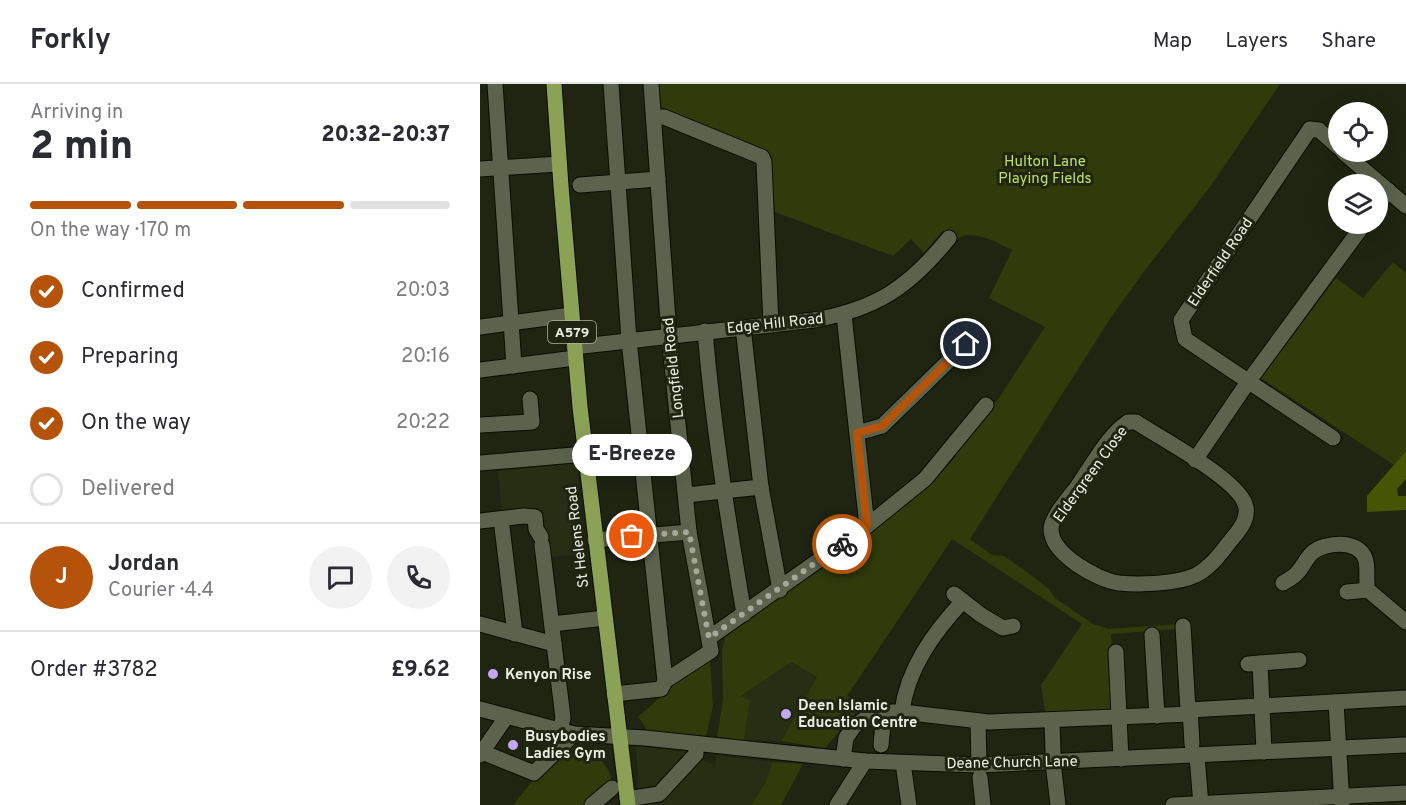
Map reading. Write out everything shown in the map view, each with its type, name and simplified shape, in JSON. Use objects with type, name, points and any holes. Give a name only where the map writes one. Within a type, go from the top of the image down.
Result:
[{"type":"main road","name":"St Helens Road","points":[[554,84],[571,315],[595,540],[627,802]]},
{"type":"street","points":[[495,84],[514,366]]},
{"type":"street","points":[[611,84],[629,340],[665,681],[663,687],[658,690],[614,694]]},
{"type":"street","name":"Longfield Road","points":[[651,84],[669,335],[689,532],[710,644]]},
{"type":"street","points":[[654,117],[664,117],[762,157],[771,325]]},
{"type":"street","name":"Elderfield Road","points":[[1328,138],[1318,130],[1310,129],[1181,320],[1185,339],[1333,438]]},
{"type":"street","points":[[1355,162],[1369,174]]},
{"type":"street","points":[[480,170],[559,164]]},
{"type":"street","points":[[580,185],[658,179]]},
{"type":"street","points":[[1388,190],[1406,206]]},
{"type":"street","points":[[1195,460],[1248,382],[1357,234]]},
{"type":"street","name":"Edge Hill Road","points":[[480,370],[514,366],[629,340],[844,315],[867,306],[908,283],[950,238]]},
{"type":"street","points":[[480,327],[571,315]]},
{"type":"street","points":[[844,315],[867,526]]},
{"type":"street","points":[[743,327],[761,487],[780,590]]},
{"type":"street","points":[[705,331],[711,401],[723,491],[744,614]]},
{"type":"street","points":[[857,433],[882,426],[966,344]]},
{"type":"street","points":[[480,421],[532,422],[530,399]]},
{"type":"street","points":[[665,681],[744,614],[867,526],[925,479],[986,405]]},
{"type":"street","name":"Eldergreen Close","points":[[1128,422],[1136,422],[1195,460],[1237,491],[1245,504],[1246,518],[1235,536],[1208,567],[1194,576],[1173,581],[1117,583],[1101,578],[1057,548],[1051,528],[1059,511],[1114,436],[1128,422]]},
{"type":"street","points":[[480,463],[586,454]]},
{"type":"street","points":[[686,495],[761,487]]},
{"type":"street","points":[[480,521],[535,517],[536,529],[542,541],[563,718],[567,732],[534,773],[481,754],[507,716]]},
{"type":"street","points":[[501,519],[515,633]]},
{"type":"street","points":[[595,540],[689,532]]},
{"type":"street","points":[[1283,583],[1298,573],[1307,552],[1333,546],[1354,546],[1366,560],[1368,590],[1406,622]]},
{"type":"street","points":[[1347,592],[1368,590]]},
{"type":"street","points":[[902,712],[904,692],[912,672],[925,663],[958,597],[1006,631]]},
{"type":"street","points":[[552,624],[605,618]]},
{"type":"street","points":[[480,624],[554,644]]},
{"type":"street","points":[[1152,635],[1157,716]]},
{"type":"street","points":[[1187,635],[1190,711],[1201,804]]},
{"type":"street","points":[[1116,652],[1121,759]]},
{"type":"street","points":[[1264,752],[1262,706],[1254,664],[1299,660]]},
{"type":"street","points":[[843,759],[846,738],[854,726],[868,717],[884,712],[978,721],[1052,720],[1157,716],[1190,711],[1262,706],[1304,698],[1336,702],[1406,698]]},
{"type":"street","points":[[1336,702],[1342,801]]},
{"type":"street","name":"Deane Church Lane","points":[[480,709],[567,732],[980,771],[1053,757],[1121,759],[1195,750],[1264,752],[1406,746]]},
{"type":"street","points":[[881,745],[884,712]]},
{"type":"street","points":[[1052,720],[1058,805]]},
{"type":"street","points":[[978,721],[983,805]]},
{"type":"street","points":[[627,802],[659,794],[696,754],[696,745]]},
{"type":"street","points":[[837,805],[865,761]]},
{"type":"street","points":[[903,763],[909,805]]},
{"type":"street","points":[[592,805],[612,788]]},
{"type":"street","points":[[1173,805],[1342,801],[1406,793]]},
{"type":"shaded area","points":[[577,463],[586,554],[548,557],[543,510],[502,514],[498,471]]},
{"type":"shaded area","name":"Deen Islamic Education Centre","points":[[790,662],[817,677],[781,741],[744,740],[750,701],[739,698]]},
{"type":"shaded area","points":[[636,746],[701,753],[698,758],[715,765],[716,755],[772,762],[766,781],[751,805],[639,805]]},
{"type":"green space","name":"Hulton Lane Playing Fields","points":[[659,84],[1280,84],[1210,187],[1110,319],[970,539],[992,555],[1004,556],[1049,589],[1055,598],[1093,624],[1108,629],[1177,624],[1177,629],[1111,634],[1115,711],[1045,712],[1041,685],[1082,624],[952,539],[847,696],[863,704],[825,748],[781,741],[817,677],[791,662],[740,697],[750,700],[744,740],[717,737],[723,700],[722,651],[726,634],[908,504],[951,462],[999,398],[1045,327],[989,298],[1012,250],[992,240],[976,236],[962,236],[956,240],[943,230],[924,253],[911,239],[893,256],[775,212],[770,154],[766,150],[661,107]]},
{"type":"green space","points":[[1393,262],[1406,273],[1406,451],[1394,465],[1261,378],[1336,278],[1363,298]]},
{"type":"green space","points":[[1406,451],[1406,479],[1397,489],[1398,496],[1406,496],[1406,510],[1367,512],[1367,496]]},
{"type":"green space","points":[[710,659],[713,706],[706,736],[648,732],[638,716],[669,689],[669,685]]},
{"type":"green space","points":[[573,744],[595,751],[609,771],[612,782],[584,805],[513,805],[535,778]]},
{"type":"green space","points":[[772,762],[803,764],[781,805],[751,805],[766,781]]},
{"type":"way so far","points":[[632,536],[689,532],[709,638],[842,544]]},
{"type":"place","name":"E-Breeze","points":[[632,536]]},
{"type":"place","name":"Kenyon Rise","points":[[493,674]]},
{"type":"place","name":"Deen Islamic Education Centre","points":[[786,714]]},
{"type":"place","name":"Busybodies Ladies Gym","points":[[513,745]]},
{"type":"route","points":[[842,544],[867,526],[857,433],[882,426],[966,344]]}]
